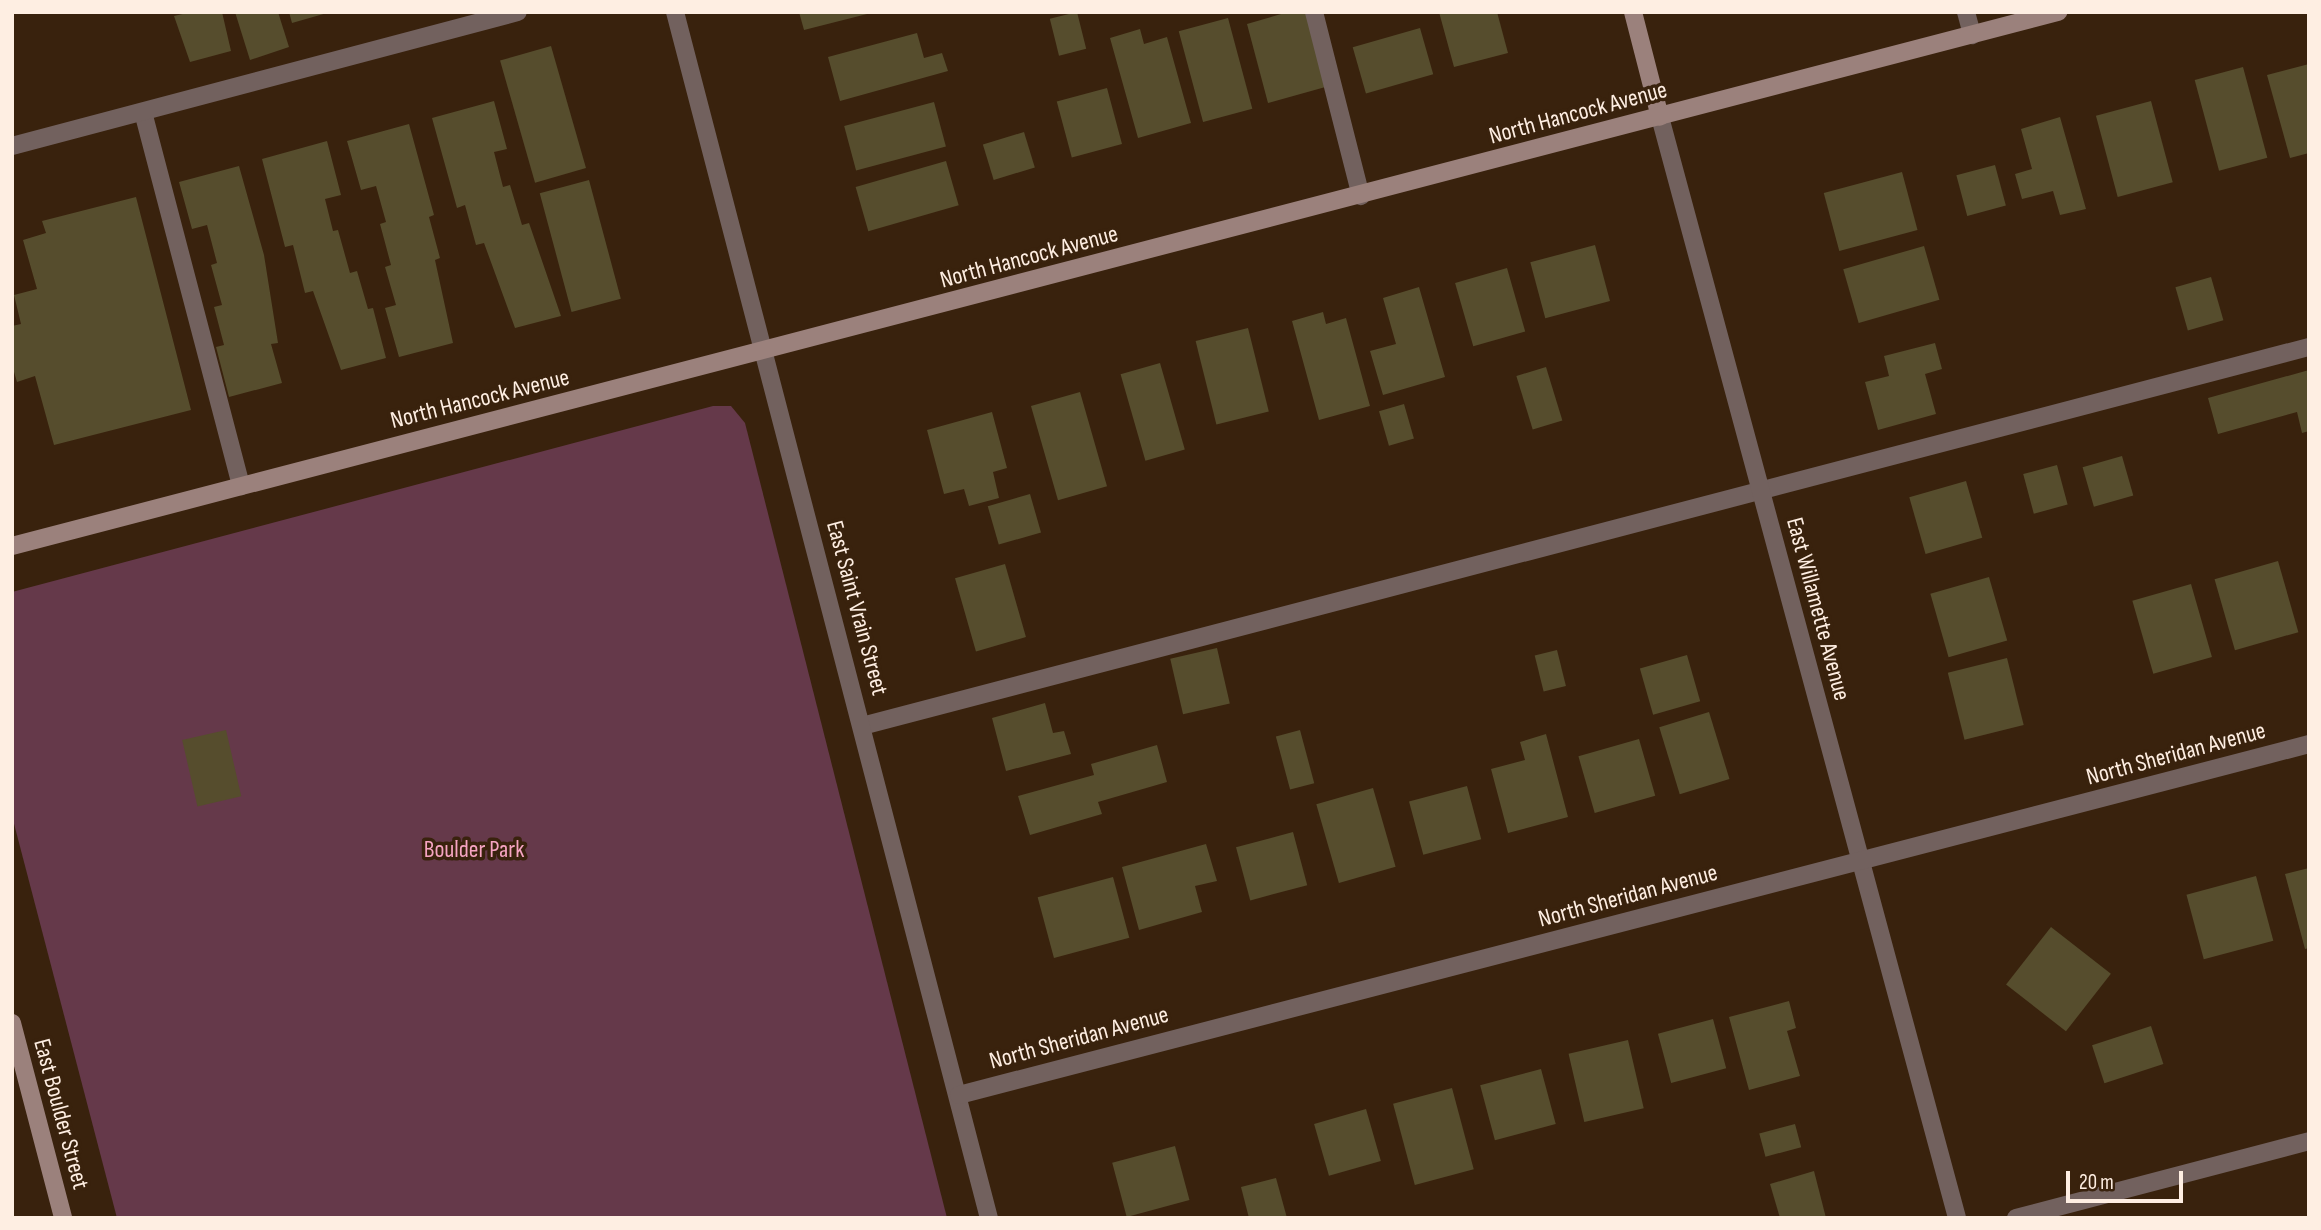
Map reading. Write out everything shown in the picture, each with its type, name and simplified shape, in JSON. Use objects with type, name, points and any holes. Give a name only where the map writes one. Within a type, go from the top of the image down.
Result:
[{"type":"main road","name":"East Willamette Avenue","points":[[1633,12],[1660,117]]},
{"type":"main road","name":"North Hancock Avenue","points":[[12,546],[765,352],[2057,12]]},
{"type":"main road","name":"East Boulder Street","points":[[12,1023],[63,1218]]},
{"type":"street","points":[[12,146],[518,12]]},
{"type":"street","name":"East Saint Vrain Street","points":[[676,12],[989,1218]]},
{"type":"street","points":[[1314,12],[1361,195]]},
{"type":"street","points":[[1966,12],[1972,35]]},
{"type":"street","points":[[143,112],[241,486]]},
{"type":"street","name":"East Willamette Avenue","points":[[1660,117],[1957,1218]]},
{"type":"street","points":[[862,726],[1760,488],[2309,347]]},
{"type":"street","name":"North Sheridan Avenue","points":[[959,1095],[2309,744]]},
{"type":"street","points":[[2016,1218],[2309,1141]]},
{"type":"green space","name":"Boulder Park","points":[[713,406],[731,406],[745,423],[947,1218],[117,1218],[12,816],[12,592]]},
{"type":"building","points":[[191,12],[222,12],[231,51],[190,62],[174,16]]},
{"type":"building","points":[[235,12],[278,12],[289,47],[250,60]]},
{"type":"building","points":[[289,12],[327,12],[327,13],[292,23]]},
{"type":"building","points":[[799,12],[870,12],[871,13],[804,30]]},
{"type":"building","points":[[1077,12],[1086,49],[1059,56],[1050,19]]},
{"type":"building","points":[[1288,12],[1309,12],[1329,86],[1268,103],[1247,24]]},
{"type":"building","points":[[1439,12],[1497,12],[1508,53],[1454,67]]},
{"type":"building","points":[[1228,18],[1252,109],[1203,122],[1179,31]]},
{"type":"building","points":[[1420,28],[1433,74],[1366,93],[1353,47]]},
{"type":"building","points":[[1140,29],[1144,44],[1167,37],[1191,123],[1138,138],[1110,38]]},
{"type":"building","points":[[917,33],[924,58],[942,53],[948,71],[840,101],[828,57]]},
{"type":"building","points":[[551,46],[586,168],[535,183],[500,61]]},
{"type":"building","points":[[2309,64],[2309,153],[2290,158],[2267,75]]},
{"type":"building","points":[[2243,67],[2267,158],[2219,171],[2195,80]]},
{"type":"building","points":[[1107,88],[1122,144],[1072,157],[1057,101]]},
{"type":"building","points":[[494,101],[507,149],[494,152],[503,187],[510,185],[522,225],[529,223],[561,316],[515,328],[484,243],[476,245],[465,205],[457,208],[432,118]]},
{"type":"building","points":[[2151,101],[2173,182],[2118,197],[2096,116]]},
{"type":"building","points":[[934,102],[946,146],[856,171],[844,126]]},
{"type":"building","points":[[2060,117],[2086,209],[2060,215],[2053,191],[2022,199],[2015,174],[2032,169],[2021,129]]},
{"type":"building","points":[[409,124],[434,215],[429,217],[440,258],[435,260],[453,343],[399,357],[385,308],[396,305],[385,267],[391,265],[380,224],[386,222],[376,186],[361,190],[347,141]]},
{"type":"building","points":[[1024,132],[1035,167],[994,180],[983,145]]},
{"type":"building","points":[[327,141],[341,195],[325,199],[333,231],[338,230],[350,273],[357,271],[368,309],[373,308],[386,358],[341,370],[313,291],[305,293],[293,245],[285,247],[262,159]]},
{"type":"building","points":[[946,161],[959,205],[868,231],[856,187]]},
{"type":"building","points":[[1995,165],[2006,206],[1967,216],[1956,175]]},
{"type":"building","points":[[239,166],[264,255],[278,343],[271,344],[282,383],[229,397],[216,347],[224,345],[214,307],[222,305],[211,265],[217,263],[207,225],[192,229],[179,182]]},
{"type":"building","points":[[1902,172],[1918,230],[1839,251],[1824,193]]},
{"type":"building","points":[[589,180],[621,299],[572,312],[540,193]]},
{"type":"building","points":[[136,197],[191,410],[54,445],[35,376],[17,382],[12,365],[12,326],[21,324],[14,295],[37,289],[23,240],[46,233],[42,221]]},
{"type":"building","points":[[1595,245],[1610,301],[1545,318],[1530,262]]},
{"type":"building","points":[[1924,246],[1939,300],[1859,323],[1843,269]]},
{"type":"building","points":[[1507,268],[1525,331],[1473,346],[1455,283]]},
{"type":"building","points":[[2211,277],[2223,320],[2188,330],[2175,287]]},
{"type":"building","points":[[1419,287],[1445,377],[1383,395],[1370,351],[1396,344],[1383,298]]},
{"type":"building","points":[[1323,312],[1326,324],[1346,318],[1370,406],[1319,420],[1292,321]]},
{"type":"building","points":[[1248,328],[1269,411],[1216,425],[1196,341]]},
{"type":"building","points":[[1935,343],[1942,369],[1925,374],[1936,414],[1878,430],[1865,382],[1889,376],[1884,356]]},
{"type":"building","points":[[1160,363],[1185,450],[1145,461],[1121,374]]},
{"type":"building","points":[[1546,367],[1562,421],[1533,430],[1516,376]]},
{"type":"building","points":[[2309,370],[2309,431],[2302,433],[2297,412],[2218,434],[2208,398]]},
{"type":"building","points":[[1080,392],[1107,486],[1058,500],[1031,406]]},
{"type":"building","points":[[1404,404],[1414,439],[1389,446],[1379,411]]},
{"type":"building","points":[[992,412],[1007,468],[993,472],[999,498],[969,506],[964,489],[944,494],[927,430]]},
{"type":"building","points":[[2122,456],[2133,495],[2094,507],[2083,467]]},
{"type":"building","points":[[2057,465],[2068,505],[2034,514],[2023,474]]},
{"type":"building","points":[[1966,481],[1982,538],[1926,554],[1909,497]]},
{"type":"building","points":[[1030,494],[1041,532],[999,545],[988,506]]},
{"type":"building","points":[[2278,561],[2298,632],[2235,650],[2215,579]]},
{"type":"building","points":[[1005,564],[1026,637],[976,651],[955,578]]},
{"type":"building","points":[[1989,577],[2007,640],[1949,657],[1930,594]]},
{"type":"building","points":[[2191,584],[2212,657],[2153,674],[2132,601]]},
{"type":"building","points":[[1217,648],[1230,704],[1183,714],[1170,659]]},
{"type":"building","points":[[1557,650],[1566,686],[1544,691],[1535,656]]},
{"type":"building","points":[[1687,655],[1700,701],[1653,715],[1640,669]]},
{"type":"building","points":[[2007,658],[2024,725],[1965,740],[1948,673]]},
{"type":"building","points":[[1045,703],[1053,733],[1064,731],[1071,754],[1006,771],[992,718]]},
{"type":"building","points":[[1709,712],[1729,779],[1680,794],[1659,727]]},
{"type":"building","points":[[226,730],[241,796],[197,806],[182,740]]},
{"type":"building","points":[[1300,730],[1314,783],[1290,790],[1276,736]]},
{"type":"building","points":[[1546,734],[1568,817],[1508,833],[1491,769],[1525,760],[1520,742]]},
{"type":"building","points":[[1639,739],[1655,796],[1595,813],[1578,756]]},
{"type":"building","points":[[1157,745],[1167,782],[1098,802],[1102,814],[1030,835],[1018,796],[1094,775],[1091,764]]},
{"type":"building","points":[[1467,786],[1481,839],[1423,855],[1409,802]]},
{"type":"building","points":[[1373,788],[1396,867],[1339,883],[1316,804]]},
{"type":"building","points":[[1293,832],[1307,885],[1250,900],[1236,847]]},
{"type":"building","points":[[1206,844],[1217,881],[1195,886],[1202,912],[1139,930],[1122,867]]},
{"type":"building","points":[[2309,868],[2309,948],[2305,949],[2285,874]]},
{"type":"building","points":[[2256,876],[2273,941],[2204,959],[2186,895]]},
{"type":"building","points":[[1113,877],[1129,938],[1054,958],[1038,897]]},
{"type":"building","points":[[2051,927],[2111,974],[2066,1031],[2006,985]]},
{"type":"building","points":[[1789,1001],[1796,1028],[1787,1031],[1800,1076],[1749,1090],[1729,1017]]},
{"type":"building","points":[[1713,1019],[1726,1068],[1671,1083],[1658,1034]]},
{"type":"building","points":[[2151,1026],[2163,1064],[2104,1083],[2092,1045]]},
{"type":"building","points":[[1628,1040],[1644,1108],[1584,1122],[1569,1054]]},
{"type":"building","points":[[1541,1069],[1556,1124],[1495,1140],[1480,1085]]},
{"type":"building","points":[[1452,1088],[1474,1169],[1415,1185],[1393,1104]]},
{"type":"building","points":[[1366,1109],[1381,1161],[1329,1176],[1314,1124]]},
{"type":"building","points":[[1795,1124],[1801,1147],[1765,1157],[1759,1134]]},
{"type":"building","points":[[1175,1146],[1189,1200],[1127,1217],[1112,1163]]},
{"type":"building","points":[[1814,1171],[1826,1218],[1780,1218],[1770,1184]]},
{"type":"building","points":[[1276,1178],[1287,1218],[1249,1218],[1241,1187]]}]
